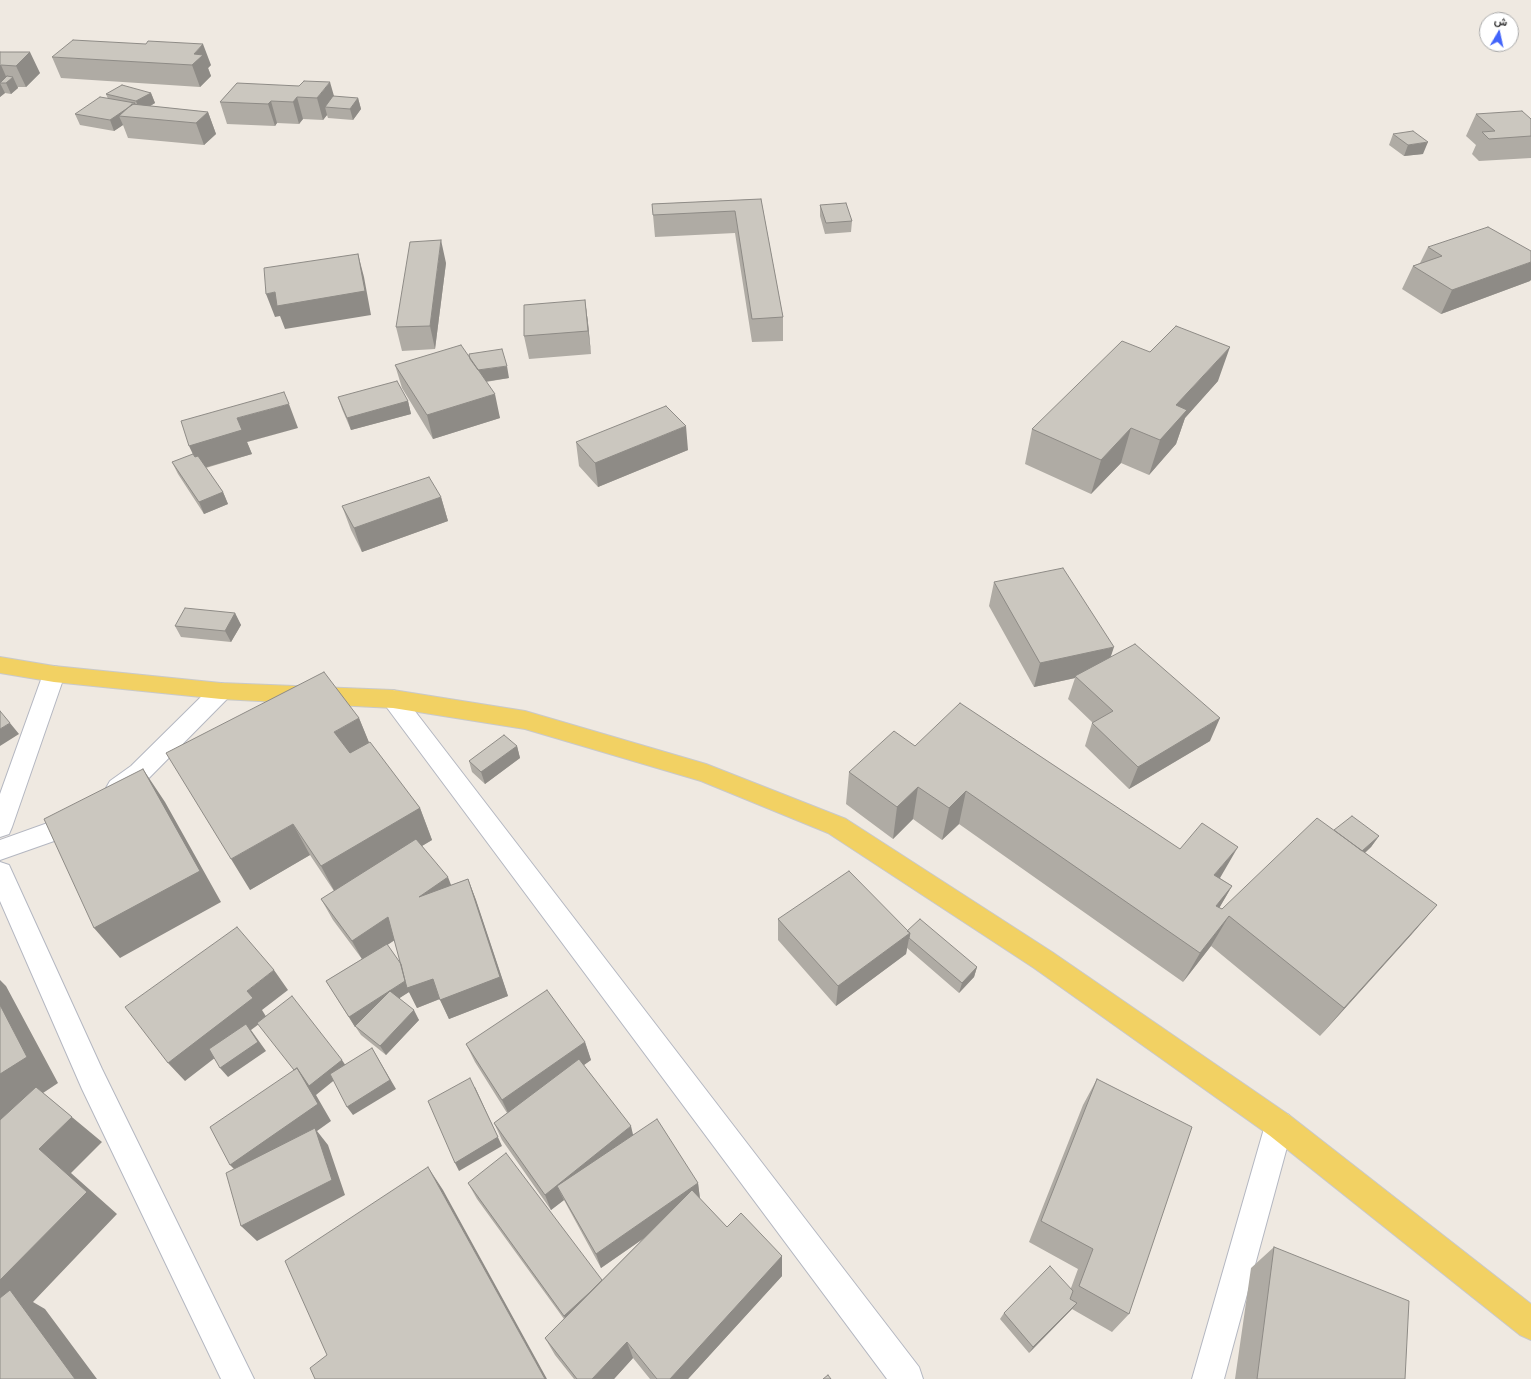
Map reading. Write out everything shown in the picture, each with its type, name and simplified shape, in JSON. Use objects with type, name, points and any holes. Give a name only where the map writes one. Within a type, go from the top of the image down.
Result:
[{"type":"main road","points":[[0,665],[54,674],[221,691],[393,699],[525,720],[706,772],[837,826],[1043,960],[1279,1125],[1531,1324]]},
{"type":"street","points":[[0,827],[54,674]]},
{"type":"street","points":[[0,850],[65,827],[139,773],[221,691]]},
{"type":"street","points":[[393,699],[907,1379]]},
{"type":"street","points":[[0,873],[92,1079],[238,1379]]},
{"type":"street","points":[[1208,1379],[1279,1125]]},
{"type":"building","points":[[73,40],[146,44],[148,41],[203,44],[194,54],[203,55],[192,65],[52,57]]},
{"type":"building","points":[[0,52],[30,52],[16,66],[0,66]]},
{"type":"building","points":[[7,76],[13,77],[6,83],[0,83]]},
{"type":"building","points":[[304,81],[330,82],[317,98],[297,97],[293,102],[271,101],[268,104],[220,102],[237,83],[299,86]]},
{"type":"building","points":[[122,85],[151,93],[136,101],[106,94]]},
{"type":"building","points":[[333,96],[358,98],[350,109],[325,107]]},
{"type":"building","points":[[100,97],[135,103],[110,120],[75,114]]},
{"type":"building","points":[[132,104],[208,112],[196,123],[119,116]]},
{"type":"building","points":[[1522,111],[1531,119],[1531,136],[1489,139],[1482,132],[1495,131],[1476,114]]},
{"type":"building","points":[[1413,131],[1428,142],[1408,145],[1393,134]]},
{"type":"building","points":[[761,199],[783,317],[752,319],[735,211],[653,215],[652,204]]},
{"type":"building","points":[[846,203],[852,221],[826,223],[820,205]]},
{"type":"building","points":[[1488,227],[1531,251],[1531,262],[1452,290],[1413,266],[1442,256],[1428,247]]},
{"type":"building","points":[[441,240],[430,326],[396,327],[410,242]]},
{"type":"building","points":[[358,254],[365,291],[277,306],[275,292],[266,294],[264,268]]},
{"type":"building","points":[[585,300],[588,331],[524,336],[524,305]]},
{"type":"building","points":[[1176,326],[1230,347],[1176,405],[1187,410],[1160,440],[1131,428],[1101,460],[1032,429],[1122,341],[1150,352]]},
{"type":"building","points":[[461,345],[495,394],[427,415],[395,365]]},
{"type":"building","points":[[502,349],[507,366],[478,370],[470,359],[469,354]]},
{"type":"building","points":[[397,381],[408,401],[347,418],[338,397]]},
{"type":"building","points":[[284,392],[289,404],[237,418],[242,430],[189,446],[181,421]]},
{"type":"building","points":[[666,406],[686,426],[595,463],[576,442]]},
{"type":"building","points":[[193,454],[195,457],[198,456],[223,492],[199,502],[172,462]]},
{"type":"building","points":[[429,477],[441,497],[354,528],[342,506]]},
{"type":"building","points":[[1063,568],[1114,647],[1040,663],[994,582]]},
{"type":"building","points":[[185,608],[235,613],[225,631],[175,626]]},
{"type":"building","points":[[1135,644],[1220,718],[1138,767],[1092,723],[1113,711],[1075,676]]},
{"type":"building","points":[[324,672],[359,718],[334,732],[350,753],[370,742],[420,808],[321,866],[293,824],[231,859],[166,753]]},
{"type":"building","points":[[960,703],[1180,849],[1202,823],[1238,847],[1214,875],[1232,886],[1216,906],[1222,909],[1317,818],[1437,905],[1344,1008],[1229,916],[1200,953],[966,791],[949,808],[918,787],[897,807],[849,772],[894,731],[915,746]]},
{"type":"building","points":[[0,711],[10,723],[0,729]]},
{"type":"building","points":[[504,735],[517,746],[481,772],[469,761]]},
{"type":"building","points":[[143,769],[200,871],[94,928],[44,819]]},
{"type":"building","points":[[1352,816],[1379,836],[1362,851],[1334,830]]},
{"type":"building","points":[[416,839],[448,877],[419,897],[468,879],[500,977],[440,1000],[433,979],[407,988],[388,917],[352,941],[321,899]]},
{"type":"building","points":[[849,871],[910,933],[838,986],[778,919]]},
{"type":"building","points":[[920,919],[977,967],[962,983],[909,938],[910,933],[907,931]]},
{"type":"building","points":[[237,927],[274,970],[247,991],[253,998],[168,1063],[125,1007]]},
{"type":"building","points":[[387,944],[401,964],[405,981],[349,1017],[326,981]]},
{"type":"building","points":[[547,990],[585,1042],[502,1100],[466,1044]]},
{"type":"building","points":[[390,991],[414,1010],[380,1046],[355,1026]]},
{"type":"building","points":[[292,996],[342,1060],[309,1086],[297,1068],[294,1070],[257,1023]]},
{"type":"building","points":[[0,1005],[27,1057],[0,1074]]},
{"type":"building","points":[[246,1024],[258,1042],[220,1068],[209,1049]]},
{"type":"building","points":[[372,1048],[390,1080],[347,1107],[330,1074]]},
{"type":"building","points":[[579,1059],[631,1126],[545,1195],[494,1123]]},
{"type":"building","points":[[297,1068],[318,1104],[230,1165],[210,1127]]},
{"type":"building","points":[[470,1078],[498,1137],[455,1163],[428,1101]]},
{"type":"building","points":[[1097,1079],[1192,1127],[1129,1314],[1079,1286],[1093,1249],[1041,1221]]},
{"type":"building","points":[[36,1087],[72,1117],[39,1149],[87,1192],[0,1280],[0,1120]]},
{"type":"building","points":[[657,1119],[698,1183],[596,1254],[557,1186]]},
{"type":"building","points":[[315,1128],[332,1180],[241,1226],[226,1173]]},
{"type":"building","points":[[506,1153],[602,1280],[564,1316],[468,1183]]},
{"type":"building","points":[[428,1167],[545,1379],[315,1379],[310,1368],[327,1355],[285,1261]]},
{"type":"building","points":[[692,1190],[727,1227],[741,1213],[782,1256],[670,1379],[657,1379],[627,1342],[592,1379],[577,1379],[545,1338]]},
{"type":"building","points":[[1274,1247],[1409,1301],[1405,1379],[1257,1379]]},
{"type":"building","points":[[1050,1266],[1073,1291],[1070,1299],[1077,1303],[1033,1347],[1004,1313]]},
{"type":"building","points":[[10,1290],[75,1379],[0,1379],[0,1298]]},
{"type":"building","points":[[828,1375],[831,1379],[823,1379]]}]
